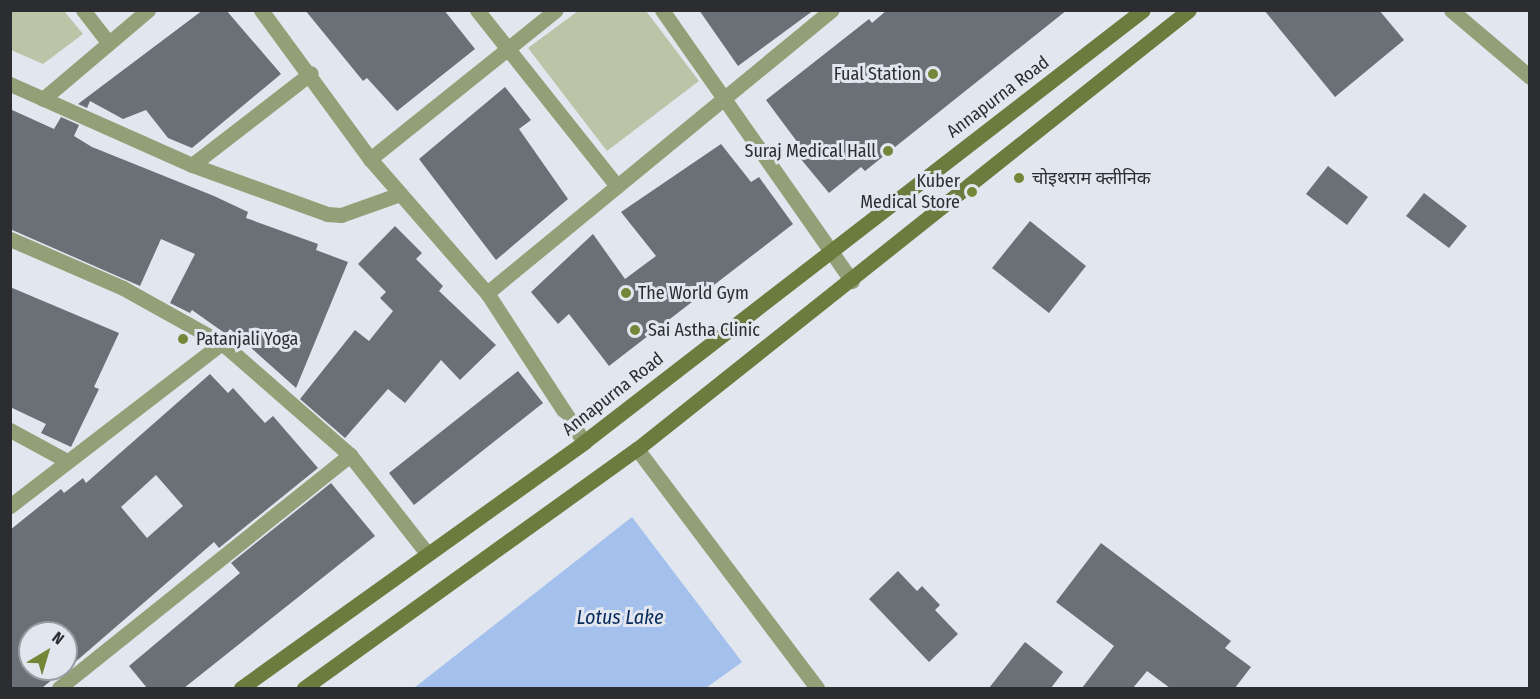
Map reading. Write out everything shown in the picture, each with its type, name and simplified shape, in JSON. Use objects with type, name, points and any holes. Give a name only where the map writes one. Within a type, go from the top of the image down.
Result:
[{"type":"main road","name":"Annapurna Road","points":[[241,688],[426,552],[584,442],[1143,10]]},
{"type":"main road","points":[[304,688],[637,449],[852,281],[1189,10]]},
{"type":"street","points":[[83,10],[108,42]]},
{"type":"street","points":[[43,99],[148,10]]},
{"type":"street","points":[[261,10],[311,73],[370,159],[487,293],[584,442]]},
{"type":"street","points":[[477,10],[507,51],[616,186]]},
{"type":"street","points":[[370,159],[556,10]]},
{"type":"street","points":[[662,10],[828,252],[852,281]]},
{"type":"street","points":[[487,293],[832,10]]},
{"type":"street","points":[[1451,10],[1530,77]]},
{"type":"street","points":[[192,165],[311,73]]},
{"type":"street","points":[[10,84],[192,165],[327,214],[341,215],[400,194]]},
{"type":"street","points":[[10,239],[123,288],[222,343],[350,455],[426,552]]},
{"type":"street","points":[[10,506],[222,343]]},
{"type":"street","points":[[10,430],[68,461]]},
{"type":"street","points":[[637,449],[817,688]]},
{"type":"street","points":[[59,688],[350,455]]},
{"type":"green space","points":[[11,10],[64,11],[83,34],[43,64],[11,50]]},
{"type":"green space","points":[[578,11],[646,11],[699,81],[607,151],[528,48]]},
{"type":"water","name":"Lotus Lake","points":[[632,517],[742,662],[706,688],[414,688]]},
{"type":"building","points":[[203,10],[226,10],[281,74],[192,148],[168,138],[146,110],[123,119],[90,101],[87,108],[78,104]]},
{"type":"building","points":[[305,10],[444,10],[475,49],[397,111],[367,78],[363,81]]},
{"type":"building","points":[[699,10],[814,10],[738,66]]},
{"type":"building","points":[[887,10],[1067,10],[865,171],[861,167],[829,193],[795,152],[801,147],[766,100],[869,19],[872,23]]},
{"type":"building","points":[[1264,10],[1379,10],[1404,40],[1335,97]]},
{"type":"building","points":[[505,87],[531,120],[519,129],[568,199],[496,260],[419,159]]},
{"type":"building","points":[[10,109],[54,129],[61,117],[79,125],[74,136],[92,147],[214,196],[248,212],[246,218],[318,244],[316,250],[348,262],[296,388],[230,329],[226,334],[192,310],[190,313],[170,303],[195,254],[161,239],[140,286],[10,229]]},
{"type":"building","points":[[721,144],[751,182],[759,177],[793,224],[609,366],[569,314],[558,324],[531,292],[593,234],[625,279],[656,256],[621,212]]},
{"type":"building","points":[[1328,166],[1368,197],[1347,225],[1306,194]]},
{"type":"building","points":[[1424,193],[1467,226],[1449,248],[1406,216]]},
{"type":"building","points":[[1030,221],[1086,266],[1049,313],[992,268]]},
{"type":"building","points":[[395,226],[422,253],[416,259],[443,286],[439,291],[496,345],[460,380],[441,360],[405,403],[388,389],[345,438],[300,399],[355,330],[369,341],[393,311],[380,298],[386,292],[358,264]]},
{"type":"building","points":[[10,287],[119,333],[94,387],[99,389],[71,447],[41,433],[46,424],[10,407]]},
{"type":"building","points":[[518,371],[543,403],[414,505],[389,473]]},
{"type":"building","points":[[210,374],[228,393],[233,388],[265,423],[273,416],[318,468],[219,548],[214,542],[78,660],[78,621],[18,621],[18,681],[50,681],[42,688],[10,688],[10,530],[61,489],[64,493],[83,478],[86,483]],"holes":[[[156,475],[183,506],[147,538],[121,507]]]},
{"type":"building","points":[[331,483],[375,536],[184,688],[147,688],[129,666],[240,573],[231,563]]},
{"type":"building","points":[[1101,543],[1231,641],[1225,648],[1251,667],[1235,688],[1170,688],[1147,671],[1133,688],[1082,688],[1114,646],[1056,602]]},
{"type":"building","points":[[898,571],[917,591],[922,586],[940,605],[935,610],[958,634],[929,662],[869,599]]},
{"type":"building","points":[[1025,642],[1063,672],[1051,688],[989,688]]},
{"type":"place","name":"Fual Station","points":[[933,74]]},
{"type":"place","name":"Suraj Medical Hall","points":[[888,151]]},
{"type":"place","name":"चोइथराम क्लीनिक","points":[[1019,178]]},
{"type":"place","name":"Kuber Medical Store","points":[[972,192]]},
{"type":"place","name":"The World Gym","points":[[626,293]]},
{"type":"place","name":"Sai Astha Clinic","points":[[635,330]]},
{"type":"place","name":"Patanjali Yoga","points":[[183,339]]}]
